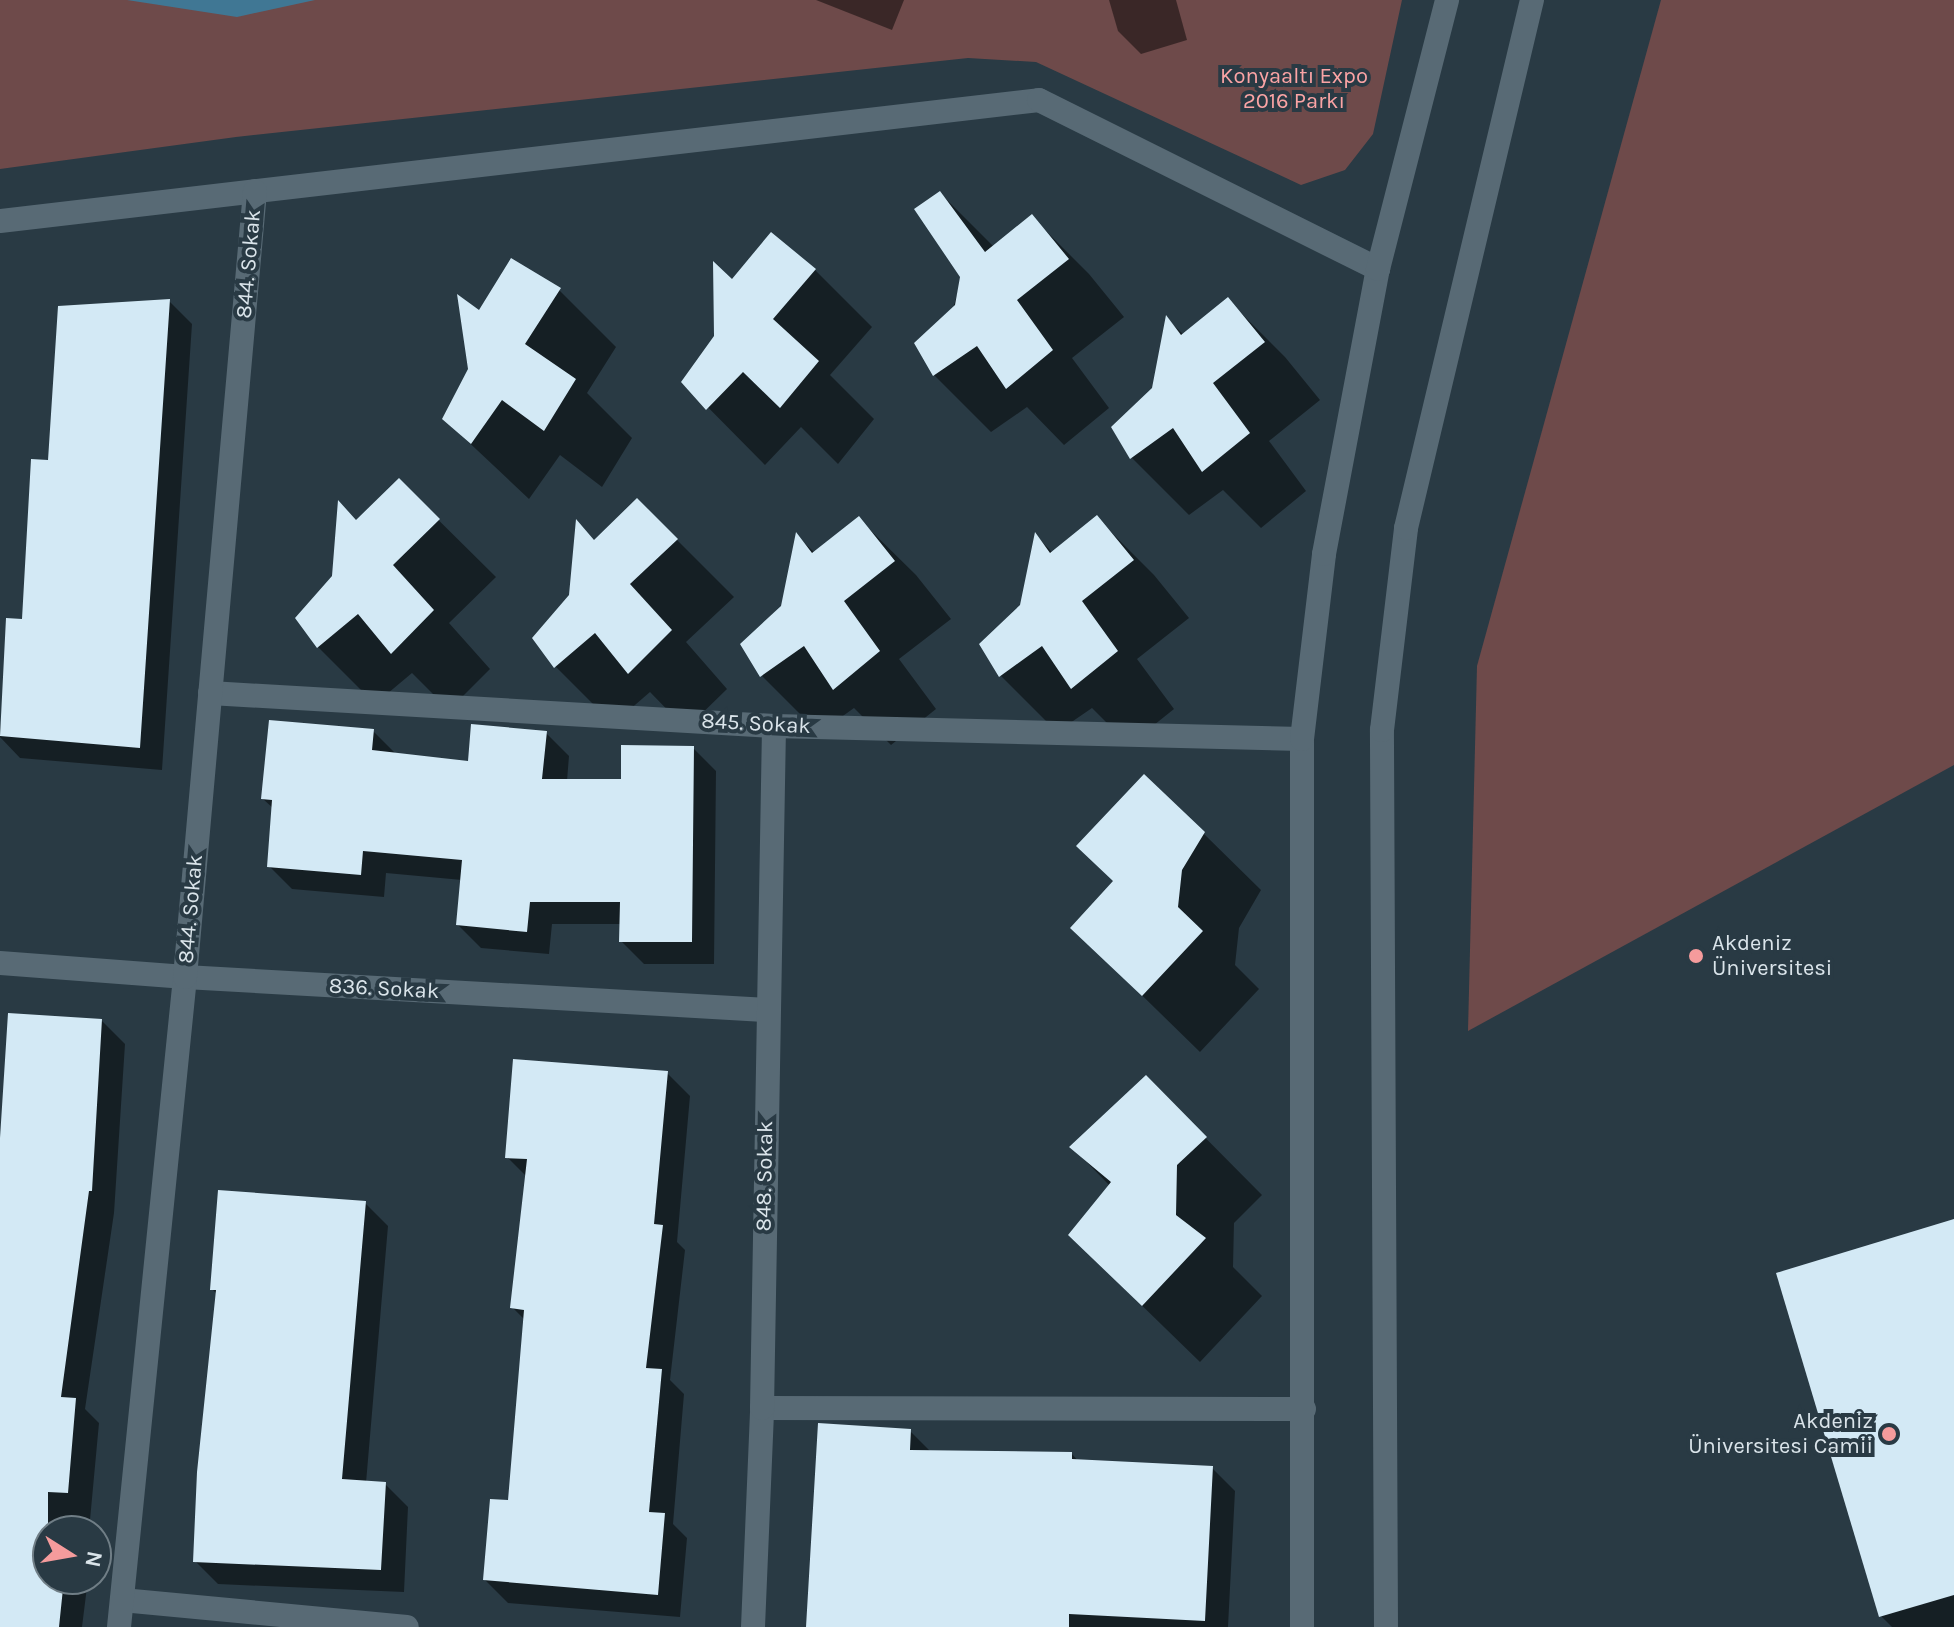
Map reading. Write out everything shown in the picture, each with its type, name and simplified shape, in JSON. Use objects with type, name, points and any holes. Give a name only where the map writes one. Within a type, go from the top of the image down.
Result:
[{"type":"street","points":[[1302,1627],[1302,739],[1324,554],[1378,269],[1447,0]]},
{"type":"street","points":[[1386,1627],[1382,730],[1406,528],[1532,0]]},
{"type":"street","points":[[0,221],[1039,100],[1378,269]]},
{"type":"street","name":"844. Sokak","points":[[119,1627],[185,977],[255,191]]},
{"type":"street","name":"845. Sokak","points":[[210,693],[774,726],[1302,739]]},
{"type":"street","name":"848. Sokak","points":[[753,1627],[762,1408],[774,726]]},
{"type":"street","name":"836. Sokak","points":[[0,963],[185,977],[767,1010]]},
{"type":"street","points":[[762,1408],[1304,1409]]},
{"type":"street","points":[[122,1600],[407,1627]]},
{"type":"green space","name":"Konyaaltı Expo 2016 Parkı","points":[[0,0],[1402,0],[1373,134],[1345,170],[1301,185],[1036,62],[968,58],[236,137],[0,169]]},
{"type":"green space","points":[[1661,0],[1954,0],[1954,765],[1468,1031],[1477,666]]},
{"type":"water","points":[[127,0],[315,0],[237,17]]},
{"type":"building","points":[[940,191],[985,252],[1032,214],[1069,259],[1017,300],[1053,350],[1006,389],[977,346],[933,376],[914,343],[955,305],[960,277],[914,209]]},
{"type":"building","points":[[771,232],[816,269],[773,319],[819,361],[780,408],[743,372],[706,410],[681,382],[714,336],[713,261],[732,279]]},
{"type":"building","points":[[511,258],[561,288],[525,344],[576,379],[544,431],[502,400],[471,444],[442,419],[468,369],[457,294],[479,310]]},
{"type":"building","points":[[1228,297],[1265,342],[1213,383],[1250,433],[1202,472],[1173,428],[1130,459],[1111,427],[1152,388],[1166,315],[1181,335]]},
{"type":"building","points":[[170,299],[140,748],[0,736],[6,618],[22,619],[31,459],[48,460],[58,306]]},
{"type":"building","points":[[399,478],[440,519],[393,565],[434,610],[391,654],[358,614],[317,648],[295,618],[332,576],[338,500],[356,520]]},
{"type":"building","points":[[637,498],[678,539],[630,584],[672,630],[628,674],[595,633],[554,668],[532,638],[569,595],[576,519],[594,540]]},
{"type":"building","points":[[1097,515],[1134,560],[1082,601],[1118,651],[1071,689],[1042,646],[999,677],[979,644],[1020,605],[1035,532],[1050,553]]},
{"type":"building","points":[[859,516],[895,561],[844,601],[880,651],[833,690],[804,646],[760,677],[740,644],[781,606],[796,532],[812,553]]},
{"type":"building","points":[[269,720],[374,729],[372,750],[468,761],[471,724],[547,731],[542,779],[621,779],[621,745],[694,746],[692,942],[619,942],[620,902],[530,902],[527,932],[456,925],[462,860],[363,851],[361,875],[267,867],[272,800],[261,799]]},
{"type":"building","points":[[1144,774],[1205,832],[1182,870],[1178,907],[1203,931],[1142,996],[1070,928],[1113,881],[1076,846]]},
{"type":"building","points":[[8,1013],[102,1019],[92,1191],[89,1191],[61,1397],[76,1398],[68,1493],[48,1492],[48,1515],[32,1515],[32,1595],[62,1595],[59,1627],[0,1627],[0,1138]]},
{"type":"building","points":[[513,1059],[668,1071],[654,1224],[663,1225],[646,1368],[662,1369],[649,1512],[665,1513],[658,1595],[483,1580],[490,1499],[508,1500],[524,1310],[510,1308],[527,1159],[505,1158]]},
{"type":"building","points":[[1146,1075],[1207,1137],[1177,1165],[1176,1215],[1206,1238],[1142,1306],[1068,1235],[1111,1182],[1069,1147]]},
{"type":"building","points":[[218,1190],[366,1201],[342,1479],[386,1482],[381,1570],[193,1562],[197,1472],[216,1290],[210,1290]]},
{"type":"building","name":"Akdeniz Üniversitesi Camii","points":[[1954,1219],[1954,1595],[1879,1617],[1776,1273]]},
{"type":"building","points":[[818,1423],[911,1429],[910,1450],[1072,1452],[1072,1459],[1213,1466],[1205,1621],[1069,1614],[1069,1627],[806,1627]]},
{"type":"place","name":"Akdeniz Üniversitesi","points":[[1696,956]]},
{"type":"place","name":"Akdeniz Üniversitesi Camii","points":[[1889,1434]]}]
